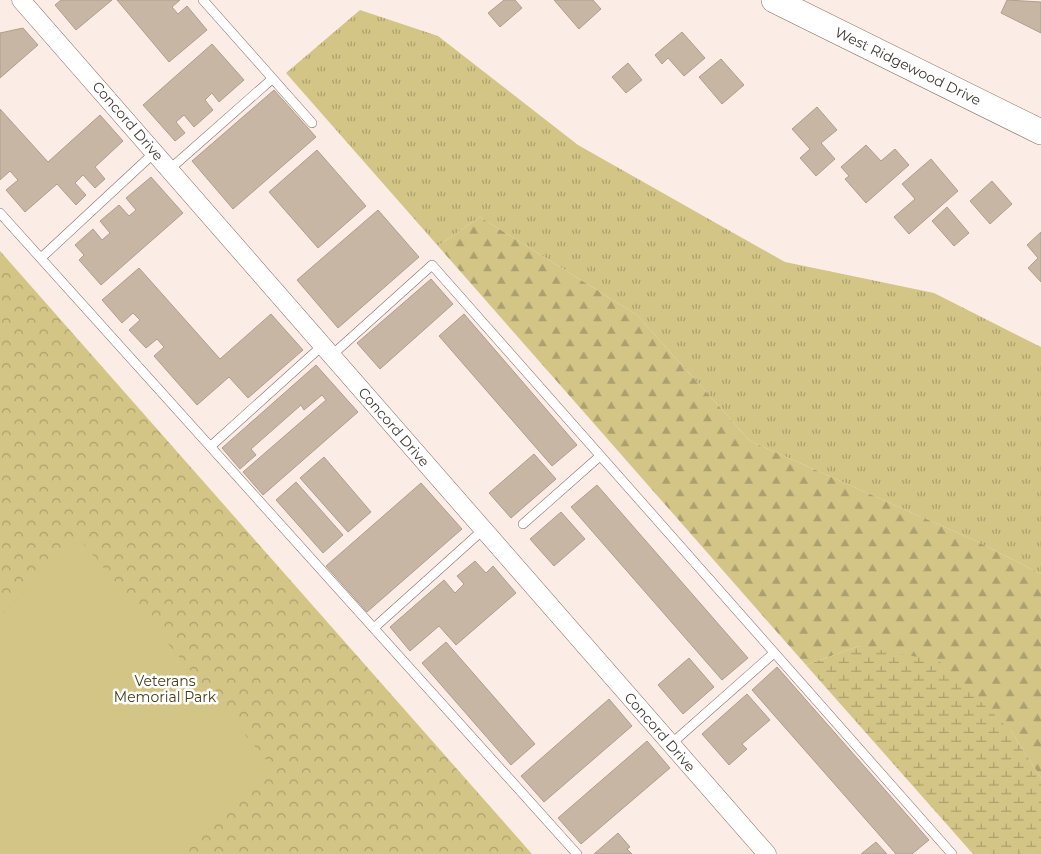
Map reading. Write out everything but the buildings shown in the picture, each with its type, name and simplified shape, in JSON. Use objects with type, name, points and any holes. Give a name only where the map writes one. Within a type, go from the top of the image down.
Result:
[{"type":"main road","name":"West Ridgewood Drive","points":[[774,0],[1041,132]]},
{"type":"street","name":"Concord Drive","points":[[21,0],[767,854]]},
{"type":"lane","points":[[202,0],[312,123]]},
{"type":"lane","points":[[170,170],[272,80]]},
{"type":"lane","points":[[40,258],[155,152]]},
{"type":"lane","points":[[0,214],[375,627],[577,854]]},
{"type":"lane","points":[[211,446],[432,264],[952,854]]},
{"type":"lane","points":[[523,524],[600,456]]},
{"type":"lane","points":[[375,627],[484,530]]},
{"type":"lane","points":[[671,744],[774,653]]},
{"type":"green space","points":[[360,10],[438,36],[578,145],[785,262],[934,293],[1041,347],[1041,574],[976,541],[750,441],[637,315],[480,217],[438,246],[286,73]]},
{"type":"green space","points":[[480,217],[637,315],[750,441],[976,541],[1041,574],[1041,778],[1011,731],[859,646],[806,665],[438,246]]},
{"type":"green space","name":"Veterans Memorial Park","points":[[0,251],[532,854],[0,854]]},
{"type":"green space","points":[[80,540],[274,769],[181,854],[0,854],[0,615]]},
{"type":"green space","points":[[859,646],[939,661],[1011,731],[1041,778],[1041,854],[973,854],[806,665]]}]
